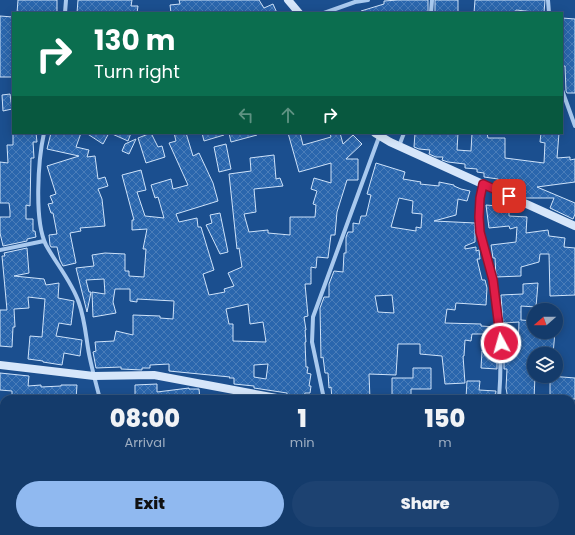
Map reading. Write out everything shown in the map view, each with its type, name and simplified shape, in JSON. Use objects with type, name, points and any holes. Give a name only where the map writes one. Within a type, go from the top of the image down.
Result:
[{"type":"street","points":[[66,0],[66,12]]},
{"type":"street","points":[[288,0],[298,12]]},
{"type":"street","points":[[327,12],[355,2],[368,0]]},
{"type":"street","points":[[431,12],[432,0]]},
{"type":"street","points":[[548,0],[549,12]]},
{"type":"street","points":[[563,93],[575,126]]},
{"type":"street","points":[[44,134],[38,172],[38,199],[44,241],[71,283],[80,303],[99,395]]},
{"type":"street","points":[[399,146],[404,134]]},
{"type":"street","points":[[323,395],[312,342],[313,318],[377,135],[575,226]]},
{"type":"street","points":[[483,184],[480,198],[480,232],[493,280],[498,317],[501,343],[499,395]]},
{"type":"street","points":[[0,250],[44,241]]},
{"type":"street","points":[[0,365],[94,376],[154,375],[261,395]]},
{"type":"building","points":[[18,0],[57,0],[57,12],[17,12]]},
{"type":"building","points":[[78,0],[132,0],[131,6],[138,6],[137,12],[77,12]]},
{"type":"building","points":[[179,0],[259,0],[264,8],[273,4],[277,12],[171,12],[170,5],[180,4]]},
{"type":"building","points":[[428,0],[428,12],[361,12],[384,4],[384,1]]},
{"type":"building","points":[[435,0],[458,0],[458,12],[435,12]]},
{"type":"building","points":[[475,0],[545,0],[544,12],[516,10],[515,12],[474,12]]},
{"type":"building","points":[[0,16],[12,17],[12,77],[0,77]]},
{"type":"building","points":[[563,18],[575,19],[575,93],[567,93],[566,91],[565,66],[563,66]]},
{"type":"building","points":[[10,94],[12,109],[3,111],[2,95]]},
{"type":"building","points":[[13,134],[36,134],[37,142],[33,142],[34,158],[31,158],[30,206],[26,205],[26,219],[33,219],[33,231],[35,231],[36,237],[27,239],[27,241],[3,246],[0,233],[0,217],[10,217],[10,211],[9,203],[0,203],[0,162],[8,163],[7,145],[13,145]]},
{"type":"building","points":[[51,134],[81,134],[76,147],[89,150],[87,157],[95,156],[98,179],[105,177],[108,186],[98,189],[102,199],[105,226],[80,228],[81,231],[70,233],[76,263],[63,266],[57,247],[51,247],[50,245],[49,235],[57,234],[53,213],[51,213],[48,204],[53,203],[50,196],[56,194],[47,166],[79,156],[47,149]]},
{"type":"building","points":[[88,134],[108,134],[103,144]]},
{"type":"building","points":[[112,134],[131,134],[128,141]]},
{"type":"building","points":[[152,134],[158,147],[162,146],[165,157],[146,163],[138,138]]},
{"type":"building","points":[[174,134],[186,134],[193,156],[199,153],[213,183],[218,201],[176,214],[179,222],[197,218],[198,227],[201,227],[214,270],[203,274],[209,295],[225,292],[224,289],[234,286],[228,273],[242,267],[239,248],[237,249],[229,174],[251,171],[250,158],[274,155],[276,179],[280,178],[283,186],[254,189],[256,212],[244,214],[249,232],[268,230],[268,233],[290,235],[290,217],[315,217],[316,205],[313,204],[317,191],[311,189],[314,178],[331,183],[331,163],[299,172],[288,134],[300,134],[303,145],[331,137],[330,134],[340,134],[343,144],[353,135],[362,144],[346,159],[358,159],[358,180],[347,180],[337,212],[335,235],[331,235],[328,258],[317,257],[316,268],[311,267],[311,284],[305,284],[308,316],[304,317],[306,330],[306,367],[308,367],[307,373],[311,374],[309,386],[311,386],[310,393],[305,393],[304,395],[287,395],[287,393],[254,388],[254,386],[234,384],[234,378],[229,378],[230,377],[169,371],[169,364],[150,365],[150,368],[142,368],[142,370],[121,369],[121,367],[96,368],[93,352],[96,351],[95,342],[114,341],[116,331],[133,335],[133,315],[160,316],[160,318],[173,319],[174,301],[137,299],[137,302],[130,301],[130,289],[115,289],[113,302],[116,313],[93,317],[92,292],[105,294],[104,279],[86,280],[89,292],[91,292],[87,312],[76,268],[94,266],[92,255],[105,253],[125,254],[125,271],[129,271],[129,276],[144,277],[146,249],[143,249],[147,229],[132,230],[132,220],[134,220],[122,175],[141,170],[146,190],[137,192],[145,216],[164,218],[158,197],[155,198],[151,185],[171,179],[173,189],[188,185],[169,143],[176,141]],"holes":[[[248,304],[250,324],[263,322],[266,342],[233,341],[233,324],[229,324],[226,309]],[[268,364],[266,379],[254,377],[254,365]]]},
{"type":"building","points":[[202,134],[224,135],[204,141]]},
{"type":"building","points":[[229,134],[257,134],[257,135],[231,142]]},
{"type":"building","points":[[415,134],[458,134],[457,150],[471,151],[472,134],[487,134],[488,138],[505,138],[505,158],[544,163],[545,143],[540,142],[541,134],[559,134],[557,158],[570,157],[570,160],[575,159],[575,182],[537,187],[575,203],[575,214],[573,219],[550,208],[554,198],[526,198],[516,193],[516,184],[498,184],[498,179],[484,177],[484,173],[477,172],[477,169],[465,168],[465,164],[442,160],[443,157],[436,157],[429,154],[430,150],[414,147]]},
{"type":"building","points":[[136,139],[129,154],[122,151],[125,144]]},
{"type":"building","points":[[226,144],[231,169],[219,172],[214,147]]},
{"type":"building","points":[[376,163],[405,172],[403,179],[421,182],[420,184],[439,186],[439,182],[454,185],[461,189],[470,191],[467,201],[458,199],[456,215],[434,221],[475,223],[475,242],[465,246],[465,249],[476,247],[476,251],[479,250],[480,259],[477,259],[482,280],[485,280],[487,288],[486,305],[456,303],[455,310],[447,309],[445,323],[481,324],[481,326],[496,327],[496,334],[472,334],[471,341],[465,340],[463,356],[465,383],[445,384],[442,356],[420,354],[420,344],[398,344],[396,375],[369,374],[370,395],[332,395],[331,387],[329,388],[328,373],[325,373],[323,357],[321,358],[320,308],[324,297],[329,297],[329,284],[334,271],[343,272],[344,253],[346,253],[346,237],[348,232],[353,232],[353,223],[359,224],[361,216],[366,216],[371,195],[367,194]],"holes":[[[399,198],[413,201],[412,213],[422,214],[421,228],[416,227],[416,231],[391,227]],[[392,295],[394,313],[378,312],[375,296]]]},
{"type":"building","points":[[486,205],[509,207],[509,216],[527,217],[526,233],[548,230],[549,236],[565,238],[564,247],[575,248],[575,295],[550,296],[549,254],[540,254],[539,262],[521,267],[521,276],[496,277],[495,258],[493,258],[491,245],[516,242],[517,227],[510,229],[509,226],[489,228]]},
{"type":"building","points":[[220,213],[228,252],[220,254],[206,225],[212,223],[210,215]]},
{"type":"building","points":[[27,248],[29,273],[14,276],[44,279],[46,285],[59,283],[58,298],[74,301],[71,325],[59,323],[56,336],[82,340],[80,356],[64,353],[62,365],[28,359],[30,336],[42,337],[45,299],[28,297],[29,308],[14,309],[15,327],[13,327],[12,347],[0,346],[0,310],[7,310],[2,256],[5,256],[4,253]]},
{"type":"building","points":[[538,283],[536,303],[527,303],[527,306],[521,306],[521,320],[527,320],[527,339],[554,339],[554,347],[527,347],[527,383],[535,383],[534,395],[507,395],[507,369],[504,369],[504,352],[506,352],[507,349],[518,349],[519,322],[503,323],[501,295],[523,294],[523,284]]},
{"type":"building","points":[[482,351],[497,352],[497,369],[481,368]]},
{"type":"building","points":[[413,368],[431,368],[431,389],[411,389],[411,395],[392,395],[392,378],[413,378]]},
{"type":"building","points":[[0,373],[29,376],[28,386],[41,385],[41,387],[77,385],[76,395],[12,395],[12,391],[0,390]]},
{"type":"building","points":[[563,377],[575,378],[575,395],[550,395],[550,383],[563,383]]},
{"type":"building","points":[[467,381],[480,381],[479,390],[496,391],[496,395],[466,395]]},
{"type":"building","points":[[157,384],[157,392],[189,388],[199,389],[200,395],[135,395],[135,385]]},
{"type":"route","points":[[501,343],[493,280],[480,232],[480,198],[483,184],[509,196]]}]
